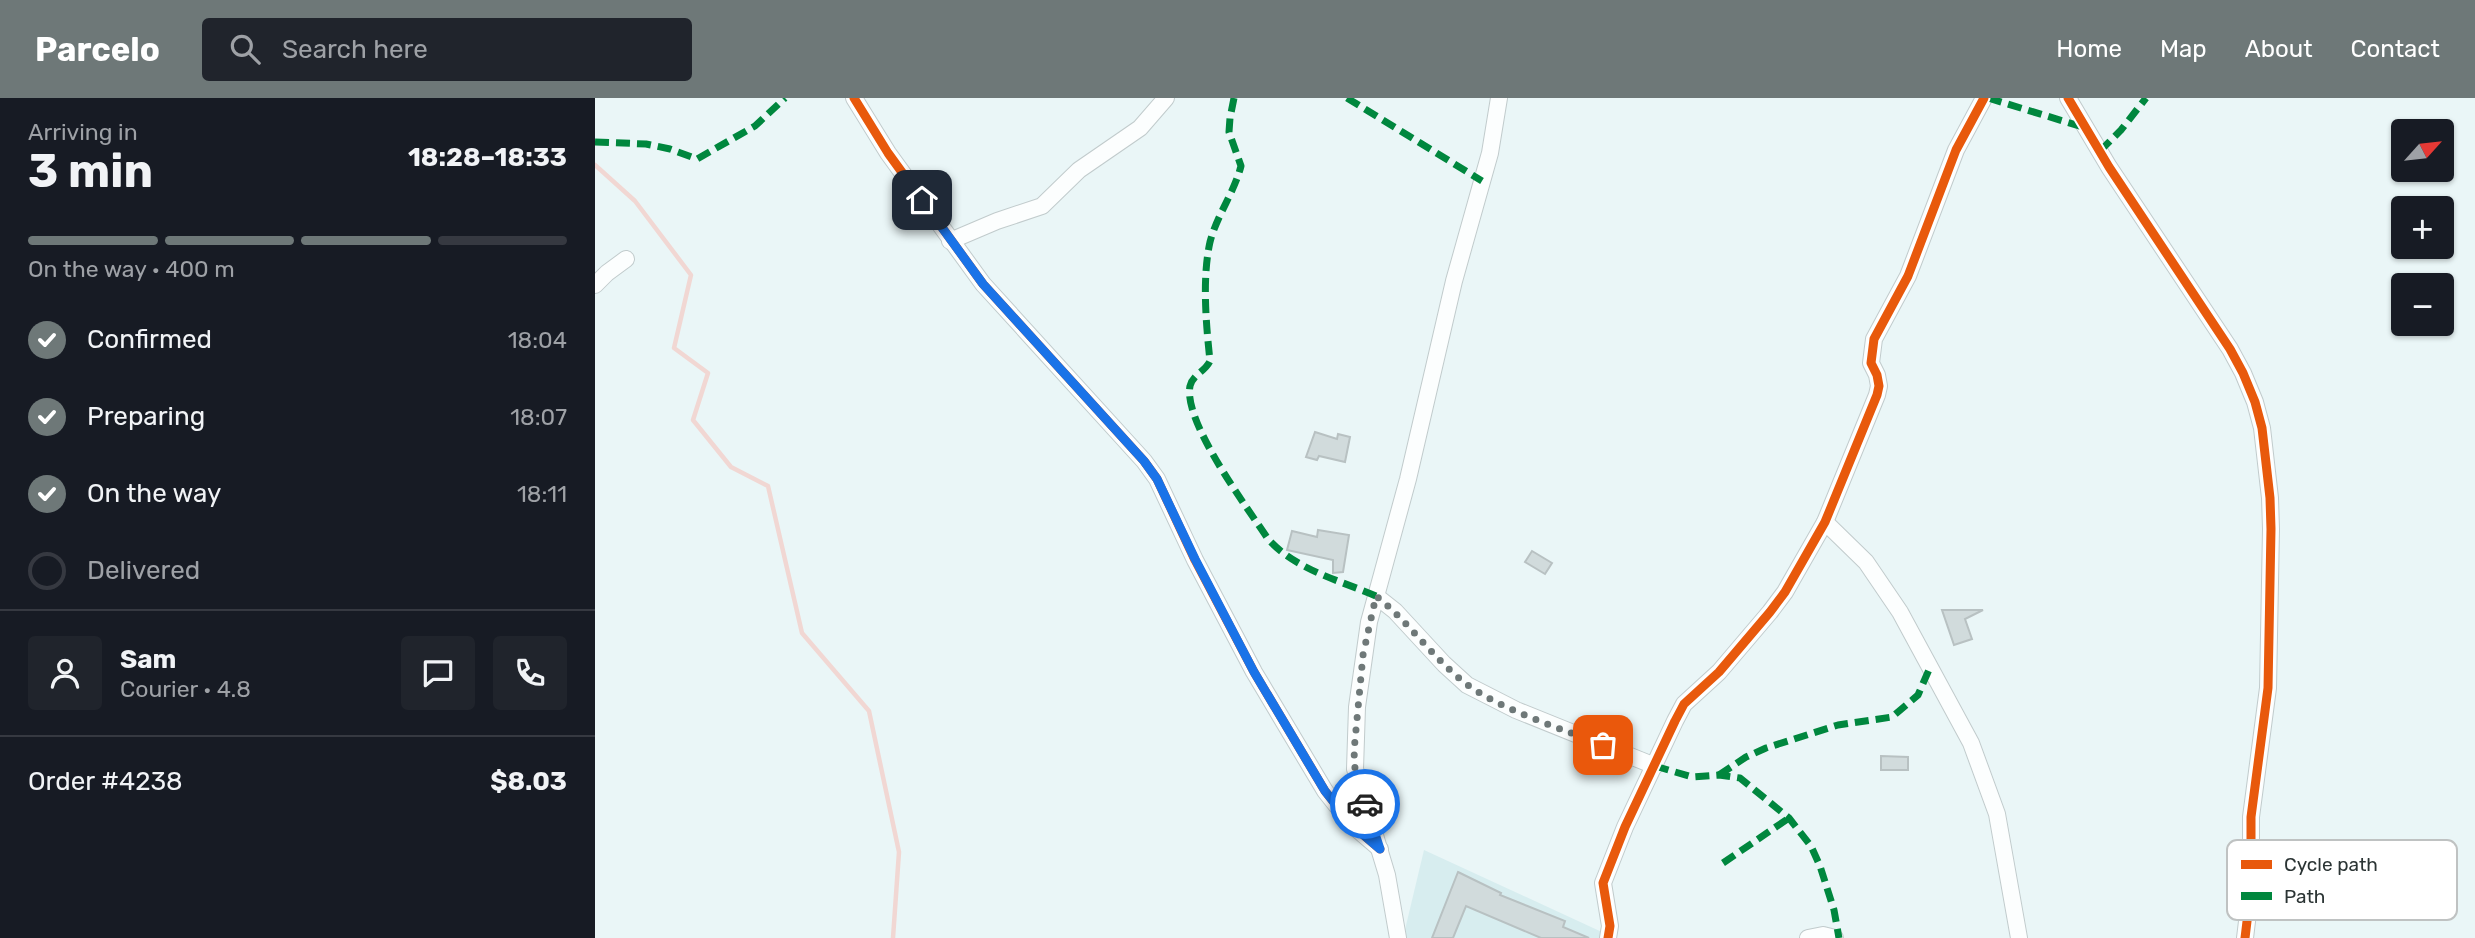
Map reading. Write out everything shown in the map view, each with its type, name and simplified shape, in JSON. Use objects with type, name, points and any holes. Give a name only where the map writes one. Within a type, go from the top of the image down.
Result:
[{"type":"street","points":[[854,98],[888,153],[983,284],[1150,470],[1232,632],[1304,758],[1336,808],[1380,849]]},
{"type":"street","points":[[950,241],[1042,206],[1079,170],[1140,128],[1165,98]]},
{"type":"street","points":[[1612,934],[1603,883],[1625,827],[1684,704],[1719,672],[1770,612],[1825,522],[1877,395],[1877,375],[1871,363],[1874,339],[1907,276],[1956,150],[1983,98]]},
{"type":"street","points":[[2068,98],[2109,167],[2230,349],[2247,382],[2262,428],[2270,498],[2271,600],[2268,688],[2251,817],[2251,840]]},
{"type":"street","points":[[1398,938],[1380,849],[1355,769],[1354,751],[1363,655],[1408,479],[1454,281],[1490,153],[1495,101]]},
{"type":"street","points":[[595,285],[626,259]]},
{"type":"street","points":[[1825,522],[1866,562],[1900,612],[1971,743],[1997,814],[2019,938]]},
{"type":"street","points":[[1376,596],[1395,611],[1467,685],[1516,710],[1654,766]]},
{"type":"street","points":[[2245,938],[2247,920]]},
{"type":"street","points":[[1808,938],[1823,935],[1835,938]]},
{"type":"shaded area","points":[[1424,850],[1604,933],[1602,938],[1403,938]]},
{"type":"building","points":[[1315,432],[1337,439],[1338,434],[1350,437],[1345,462],[1319,456],[1317,460],[1306,457]]},
{"type":"building","points":[[1318,530],[1349,535],[1343,572],[1333,573],[1333,560],[1287,550],[1292,531],[1317,537]]},
{"type":"building","points":[[1532,551],[1552,563],[1545,574],[1525,562]]},
{"type":"building","points":[[1942,610],[1983,610],[1965,619],[1972,639],[1954,645]]},
{"type":"building","points":[[1881,756],[1908,757],[1908,770],[1881,770]]},
{"type":"building","points":[[1458,872],[1501,893],[1500,895],[1565,921],[1563,927],[1589,938],[1541,938],[1466,906],[1453,938],[1432,938]]},
{"type":"waterway","points":[[595,165],[635,201],[691,275],[674,348],[708,373],[693,420],[731,467],[768,486],[802,633],[869,711],[899,852],[893,938]]},
{"type":"marked path","points":[[595,142],[646,144],[697,159],[755,126],[785,98]]},
{"type":"marked path","points":[[1234,98],[1229,132],[1241,166],[1210,242],[1205,286],[1210,361],[1190,386],[1190,402],[1206,442],[1268,539],[1291,559],[1376,596]]},
{"type":"marked path","points":[[1347,98],[1482,181]]},
{"type":"marked path","points":[[1988,98],[2086,128]]},
{"type":"marked path","points":[[2100,151],[2146,98]]},
{"type":"marked path","points":[[1719,775],[1746,757],[1766,748],[1838,725],[1892,717],[1918,695],[1931,665]]},
{"type":"marked path","points":[[1655,766],[1692,777],[1719,775],[1740,778],[1789,818],[1811,846],[1820,866],[1834,910],[1839,938]]},
{"type":"marked path","points":[[1723,863],[1789,818]]},
{"type":"cycle path","points":[[854,98],[888,153],[983,284],[1144,461],[1157,479],[1195,560],[1254,672],[1325,791],[1352,825],[1380,849]]},
{"type":"cycle path","points":[[1608,938],[1610,926],[1603,883],[1625,827],[1684,704],[1719,672],[1770,612],[1785,592],[1825,522],[1877,395],[1877,375],[1871,363],[1874,339],[1908,276],[1956,150],[1984,98]]},
{"type":"cycle path","points":[[2068,98],[2109,167],[2230,349],[2255,402],[2262,428],[2271,529],[2268,688],[2251,817],[2251,840]]},
{"type":"cycle path","points":[[2245,938],[2247,920]]},
{"type":"way so far","points":[[1365,804],[1355,769],[1354,751],[1363,655],[1376,596],[1395,611],[1467,685],[1516,710],[1603,745]]},
{"type":"route","points":[[922,200],[983,284],[1054,365],[1129,444],[1157,479],[1232,632],[1277,713],[1336,808],[1380,849],[1365,804]]}]
